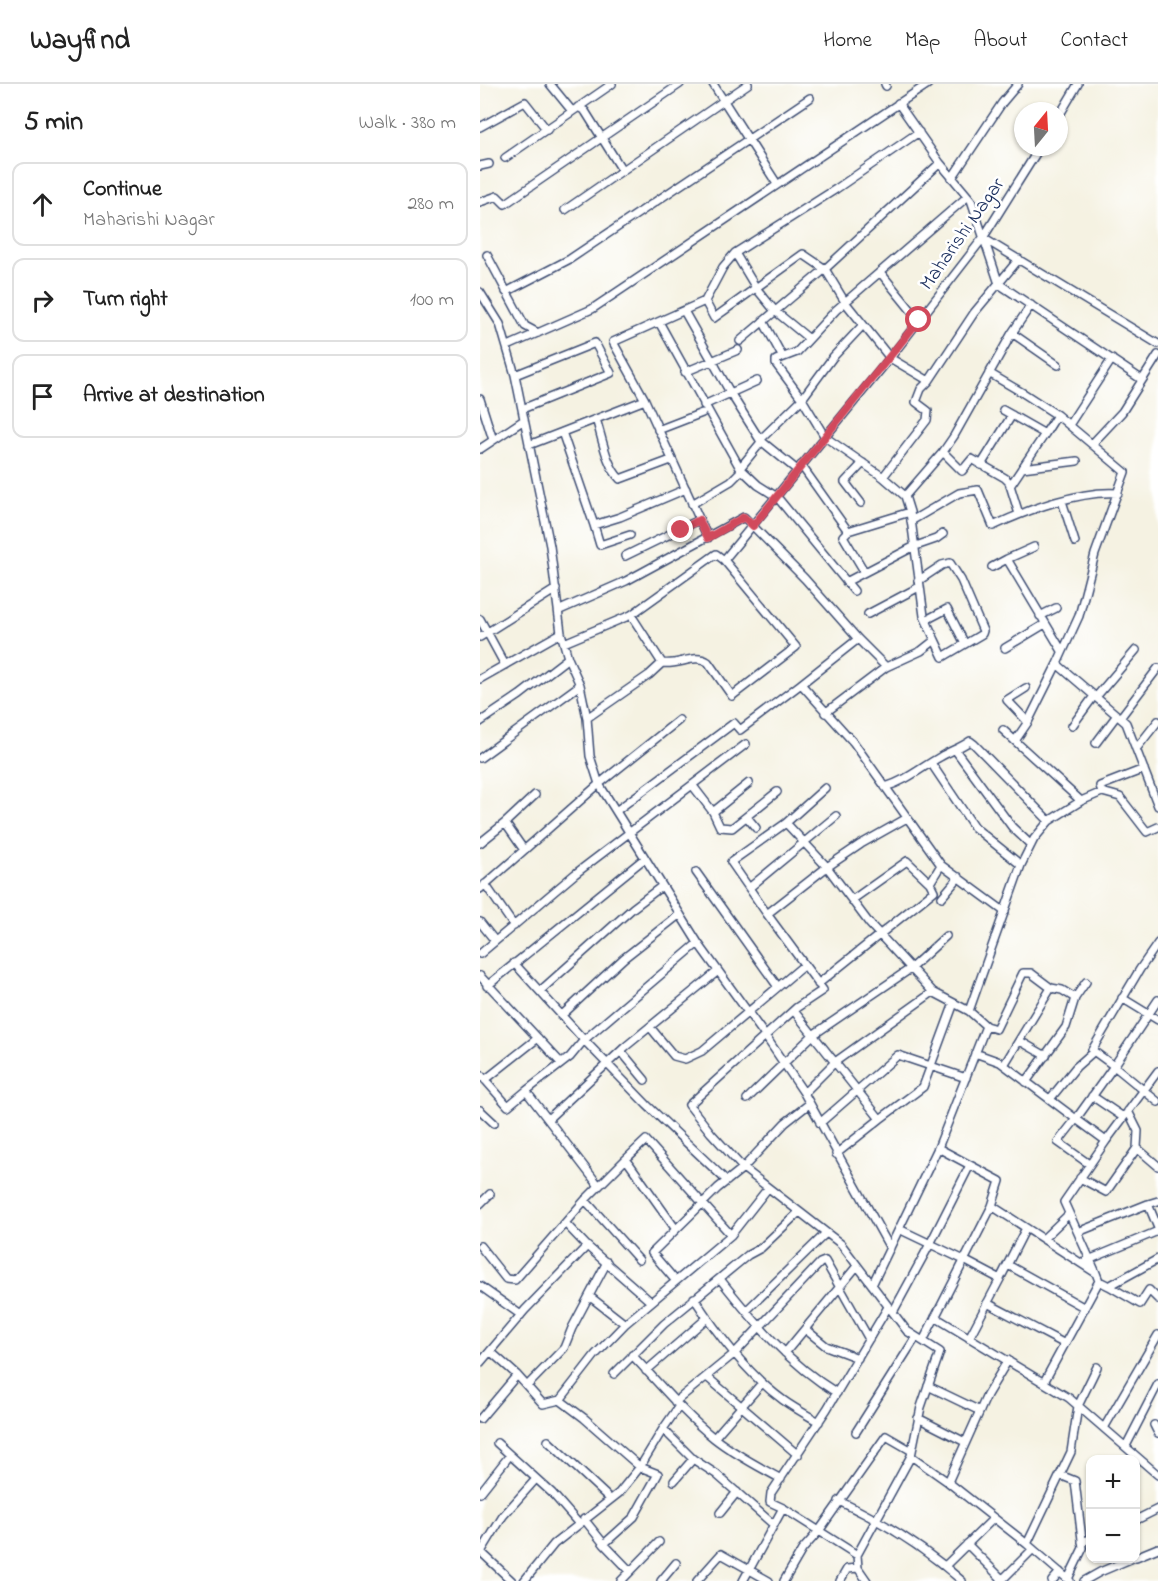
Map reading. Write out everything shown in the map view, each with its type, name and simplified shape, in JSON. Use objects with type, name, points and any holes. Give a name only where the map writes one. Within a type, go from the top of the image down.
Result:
[{"type":"street","points":[[550,84],[575,109],[585,111],[622,170]]},
{"type":"street","points":[[505,158],[612,84]]},
{"type":"street","points":[[480,202],[497,196],[505,204],[680,84]]},
{"type":"street","points":[[713,84],[777,184]]},
{"type":"street","points":[[565,210],[748,84]]},
{"type":"street","points":[[508,346],[592,309],[928,84]]},
{"type":"street","points":[[952,178],[1002,103],[1018,84]]},
{"type":"street","points":[[1068,102],[1078,84]]},
{"type":"street","points":[[506,292],[570,259],[810,98]]},
{"type":"street","points":[[480,127],[525,102],[547,130]]},
{"type":"street","points":[[898,103],[940,163],[971,200],[999,284],[1141,379]]},
{"type":"street","points":[[708,538],[645,400],[613,342],[705,301],[723,267],[735,253],[836,189],[919,132]]},
{"type":"street","name":"Maharishi Nagar","points":[[724,560],[890,358],[983,238],[1034,156]]},
{"type":"street","points":[[740,340],[825,269],[940,163]]},
{"type":"street","points":[[480,166],[489,164]]},
{"type":"street","points":[[868,614],[918,584],[942,565],[950,563],[969,597],[983,631],[982,634],[943,657],[926,620],[918,584],[910,512],[905,496],[825,437],[802,399],[776,364],[776,360],[797,352],[845,302],[967,197]]},
{"type":"street","points":[[983,238],[1158,344]]},
{"type":"street","points":[[735,253],[756,288],[775,311],[808,338]]},
{"type":"street","points":[[705,301],[714,318],[803,254],[825,269],[845,302],[890,358],[929,381]]},
{"type":"street","points":[[487,255],[525,326],[538,333]]},
{"type":"street","points":[[882,477],[927,420],[928,411],[916,402],[921,389],[929,381],[974,313],[1019,259]]},
{"type":"street","points":[[880,272],[919,320]]},
{"type":"street","points":[[480,292],[500,324],[508,346],[550,546],[560,610],[561,633],[567,658],[580,685],[587,718],[590,756],[599,784],[698,943],[766,1036],[804,1094],[890,1248]]},
{"type":"street","points":[[905,496],[943,452],[1012,333],[1031,305]]},
{"type":"street","points":[[684,311],[731,394],[761,440],[799,468],[848,531]]},
{"type":"street","points":[[763,321],[781,354]]},
{"type":"street","points":[[658,322],[703,409],[740,470],[777,497],[854,591]]},
{"type":"street","points":[[692,504],[730,481],[761,440],[802,399],[833,357],[863,325]]},
{"type":"street","points":[[1012,333],[1058,365]]},
{"type":"street","points":[[515,375],[595,343],[611,373],[522,409]]},
{"type":"street","points":[[685,372],[738,350]]},
{"type":"street","points":[[1092,444],[1122,412],[1158,355]]},
{"type":"street","points":[[1069,425],[1112,359]]},
{"type":"street","points":[[989,373],[1057,415],[1125,472],[1095,554],[1079,616],[1028,722],[1015,741]]},
{"type":"street","points":[[658,430],[757,381]]},
{"type":"street","points":[[480,399],[494,440]]},
{"type":"street","points":[[530,445],[645,400]]},
{"type":"street","points":[[1003,410],[1045,434]]},
{"type":"street","points":[[981,465],[1012,415]]},
{"type":"street","points":[[1010,486],[1057,415]]},
{"type":"street","points":[[596,419],[616,475],[620,479],[671,460]]},
{"type":"street","points":[[480,449],[524,420]]},
{"type":"street","points":[[562,432],[600,545],[630,535]]},
{"type":"street","points":[[943,452],[962,471],[972,459],[1005,478],[1019,514]]},
{"type":"street","points":[[1022,468],[1077,461]]},
{"type":"street","points":[[861,503],[845,482],[863,463]]},
{"type":"street","points":[[594,525],[620,517],[686,489]]},
{"type":"street","points":[[910,521],[959,493],[978,490],[993,526],[1019,514],[1062,501],[1090,495],[1118,493]]},
{"type":"street","points":[[1062,501],[1075,542]]},
{"type":"street","points":[[864,571],[843,536],[848,531],[910,512]]},
{"type":"street","points":[[560,610],[627,581],[698,540],[708,538],[744,517],[886,667]]},
{"type":"street","points":[[625,556],[699,520]]},
{"type":"street","points":[[846,582],[864,571],[870,571],[913,547],[936,539],[943,534]]},
{"type":"street","points":[[992,567],[1034,547]]},
{"type":"street","points":[[564,643],[631,615],[716,554],[724,560],[796,647],[732,696],[703,658],[676,664],[662,663],[649,675],[587,718]]},
{"type":"street","points":[[1007,559],[1062,651]]},
{"type":"street","points":[[480,638],[556,589]]},
{"type":"street","points":[[1040,616],[1056,608]]},
{"type":"street","points":[[926,620],[947,609],[965,644]]},
{"type":"street","points":[[631,615],[662,663]]},
{"type":"street","points":[[480,620],[505,665]]},
{"type":"street","points":[[1005,648],[1045,624]]},
{"type":"street","points":[[480,679],[561,633]]},
{"type":"street","points":[[616,811],[734,723],[740,730],[858,639]]},
{"type":"street","points":[[825,713],[886,667],[921,651],[935,640]]},
{"type":"street","points":[[1072,726],[1136,650]]},
{"type":"street","points":[[480,722],[520,695],[567,658]]},
{"type":"street","points":[[1057,664],[1126,723],[1144,769],[1156,790],[1158,806]]},
{"type":"street","points":[[1096,743],[1158,668]]},
{"type":"street","points":[[801,684],[854,743],[941,865],[1005,912]]},
{"type":"street","points":[[480,758],[580,685]]},
{"type":"street","points":[[1026,688],[1006,700],[1028,722]]},
{"type":"street","points":[[514,926],[482,886],[599,784],[679,720]]},
{"type":"street","points":[[1136,749],[1158,721]]},
{"type":"street","points":[[1003,730],[1081,801]]},
{"type":"street","points":[[885,787],[896,784],[941,756],[956,751],[969,741],[1049,821]]},
{"type":"street","points":[[480,954],[575,874],[746,744]]},
{"type":"street","points":[[956,751],[1012,827],[1031,845]]},
{"type":"street","points":[[931,763],[974,827],[1021,865]]},
{"type":"street","points":[[1102,792],[1100,786],[1144,769]]},
{"type":"street","points":[[713,812],[749,783]]},
{"type":"street","points":[[693,786],[713,812],[720,826],[732,828],[777,792]]},
{"type":"street","points":[[825,788],[786,823],[731,862],[823,990],[794,1011],[689,1105],[711,1134],[743,1168],[841,1244],[907,1331],[940,1352],[918,1418],[911,1454],[858,1555],[858,1568],[867,1581]]},
{"type":"street","points":[[969,1011],[1021,865],[1031,845],[1049,821],[1081,801],[1102,792],[1120,797],[1147,832],[1158,827]]},
{"type":"street","points":[[480,843],[535,795]]},
{"type":"street","points":[[749,888],[836,816]]},
{"type":"street","points":[[747,818],[756,828]]},
{"type":"street","points":[[767,914],[827,867],[861,844],[908,818]]},
{"type":"street","points":[[505,823],[524,850]]},
{"type":"street","points":[[786,823],[827,867],[880,935],[910,969],[933,992],[969,1011],[986,1026],[996,1029],[1023,974],[1030,973],[1051,988],[1062,990],[1075,998]]},
{"type":"street","points":[[487,986],[645,858]]},
{"type":"street","points":[[818,984],[934,891],[930,883],[907,861],[852,900]]},
{"type":"street","points":[[930,883],[941,865]]},
{"type":"street","points":[[696,872],[778,987]]},
{"type":"street","points":[[942,897],[959,877]]},
{"type":"street","points":[[540,991],[633,908],[662,886]]},
{"type":"street","points":[[561,1016],[624,958],[680,914]]},
{"type":"street","points":[[480,922],[495,941]]},
{"type":"street","points":[[747,1099],[813,1035],[910,969],[946,936]]},
{"type":"street","points":[[538,1038],[483,1077],[508,1106],[561,1063],[584,1040],[698,943]]},
{"type":"street","points":[[1050,1099],[1076,1067],[1093,1052],[1092,1050],[1122,998],[1158,943]]},
{"type":"street","points":[[514,963],[606,1063],[727,1181]]},
{"type":"street","points":[[650,1027],[674,1056],[685,1059],[702,1051],[804,965]]},
{"type":"street","points":[[548,1119],[606,1063],[718,971]]},
{"type":"street","points":[[480,976],[561,1063]]},
{"type":"street","points":[[1026,1082],[1066,1027],[1075,998],[1086,982]]},
{"type":"street","points":[[1004,1065],[1051,988]]},
{"type":"street","points":[[804,1094],[835,1062],[933,992]]},
{"type":"street","points":[[1122,998],[1158,1020]]},
{"type":"street","points":[[1089,1164],[1058,1142],[1114,1066],[1158,1000]]},
{"type":"street","points":[[836,1154],[923,1087],[954,1003]]},
{"type":"street","points":[[794,1011],[880,1119]]},
{"type":"street","points":[[872,1285],[938,1148],[986,1026]]},
{"type":"street","points":[[1020,1041],[1046,1056]]},
{"type":"street","points":[[621,1051],[645,1080]]},
{"type":"street","points":[[1093,1052],[1158,1102]]},
{"type":"street","points":[[975,1053],[1004,1065],[1106,1141]]},
{"type":"street","points":[[819,1123],[898,1055],[966,1078]]},
{"type":"street","points":[[1158,1071],[1089,1164],[1064,1202],[1099,1281],[1140,1304],[1149,1290],[1158,1299]]},
{"type":"street","points":[[526,1091],[599,1186]]},
{"type":"street","points":[[1092,1096],[1123,1118]]},
{"type":"street","points":[[675,1280],[652,1253],[675,1228],[743,1168],[779,1128],[809,1104]]},
{"type":"street","points":[[480,1110],[494,1123]]},
{"type":"street","points":[[1080,1179],[1106,1192],[1137,1148],[1138,1131],[1128,1111]]},
{"type":"street","points":[[480,1246],[506,1279],[515,1280],[585,1200],[646,1140],[731,1235]]},
{"type":"street","points":[[856,1432],[935,1317],[992,1206],[1000,1181],[938,1148]]},
{"type":"street","points":[[1137,1148],[1158,1166]]},
{"type":"street","points":[[626,1159],[675,1228]]},
{"type":"street","points":[[762,1514],[770,1502],[771,1493],[798,1455],[930,1244],[970,1165]]},
{"type":"street","points":[[490,1351],[517,1375],[543,1404],[560,1400],[590,1361],[625,1324],[731,1235],[768,1188]]},
{"type":"street","points":[[480,1204],[490,1194]]},
{"type":"street","points":[[585,1200],[639,1260]]},
{"type":"street","points":[[1077,1232],[1158,1201]]},
{"type":"street","points":[[1080,1263],[1158,1229],[1148,1204]]},
{"type":"street","points":[[992,1206],[1096,1273]]},
{"type":"street","points":[[614,1374],[694,1298],[748,1255],[761,1248],[799,1212]]},
{"type":"street","points":[[1043,1239],[1069,1214]]},
{"type":"street","points":[[565,1222],[587,1246],[651,1302]]},
{"type":"street","points":[[969,1338],[1026,1228]]},
{"type":"street","points":[[899,1229],[1000,1279]]},
{"type":"street","points":[[746,1311],[826,1233]]},
{"type":"street","points":[[480,1363],[521,1315],[587,1246]]},
{"type":"street","points":[[1109,1286],[1158,1259]]},
{"type":"street","points":[[524,1581],[554,1544],[619,1493],[640,1467],[677,1404],[735,1353],[820,1263],[825,1261],[869,1340]]},
{"type":"street","points":[[527,1386],[564,1348],[607,1262]]},
{"type":"street","points":[[1008,1265],[1085,1308]]},
{"type":"street","points":[[785,1353],[857,1266]]},
{"type":"street","points":[[720,1279],[759,1328],[819,1382],[837,1393]]},
{"type":"street","points":[[1044,1382],[1099,1281]]},
{"type":"street","points":[[480,1286],[521,1315]]},
{"type":"street","points":[[588,1298],[593,1299],[625,1324]]},
{"type":"street","points":[[694,1298],[707,1318],[762,1383],[819,1422]]},
{"type":"street","points":[[987,1303],[1065,1344]]},
{"type":"street","points":[[935,1317],[1044,1382],[1078,1406],[1158,1475]]},
{"type":"street","points":[[646,1371],[707,1318]]},
{"type":"street","points":[[805,1329],[826,1347],[858,1358]]},
{"type":"street","points":[[1104,1428],[1158,1335]]},
{"type":"street","points":[[632,1355],[677,1404],[714,1438],[781,1479]]},
{"type":"street","points":[[948,1482],[980,1411],[1008,1360]]},
{"type":"street","points":[[967,1544],[1002,1580],[1030,1546],[1071,1452],[1078,1406],[1097,1367]]},
{"type":"street","points":[[480,1419],[517,1375]]},
{"type":"street","points":[[707,1377],[798,1455]]},
{"type":"street","points":[[714,1438],[762,1383]]},
{"type":"street","points":[[1126,1446],[1158,1384]]},
{"type":"street","points":[[928,1386],[980,1411]]},
{"type":"street","points":[[560,1400],[640,1467],[658,1474],[634,1518],[604,1544]]},
{"type":"street","points":[[918,1418],[965,1442]]},
{"type":"street","points":[[1154,1425],[1158,1433]]},
{"type":"street","points":[[663,1429],[693,1459],[716,1474],[774,1524]]},
{"type":"street","points":[[784,1581],[802,1550],[819,1531],[886,1436],[1030,1546],[1069,1580],[1083,1548],[1075,1481],[1060,1475]]},
{"type":"street","points":[[548,1441],[610,1499]]},
{"type":"street","points":[[497,1443],[552,1493],[630,1571]]},
{"type":"street","points":[[480,1493],[510,1455]]},
{"type":"street","points":[[674,1481],[693,1459]]},
{"type":"street","points":[[512,1581],[481,1552],[503,1516],[536,1479]]},
{"type":"street","points":[[720,1513],[737,1492]]},
{"type":"street","points":[[839,1501],[877,1519],[945,1566],[962,1581]]},
{"type":"street","points":[[770,1502],[858,1555]]},
{"type":"street","points":[[743,1581],[783,1508]]},
{"type":"street","points":[[1140,1518],[1158,1509]]},
{"type":"street","points":[[945,1566],[994,1518]]},
{"type":"street","points":[[1082,1542],[1086,1540]]},
{"type":"street","points":[[621,1581],[659,1542]]},
{"type":"street","points":[[1140,1556],[1158,1548]]},
{"type":"street","points":[[698,1581],[720,1554],[769,1581]]},
{"type":"street","points":[[661,1581],[676,1563]]},
{"type":"street","points":[[1084,1581],[1122,1563]]},
{"type":"street","points":[[840,1581],[847,1569],[858,1568]]},
{"type":"street","points":[[1052,1581],[1060,1572]]},
{"type":"route","points":[[681,530],[699,520],[708,538],[744,517],[753,526],[919,320]]}]
